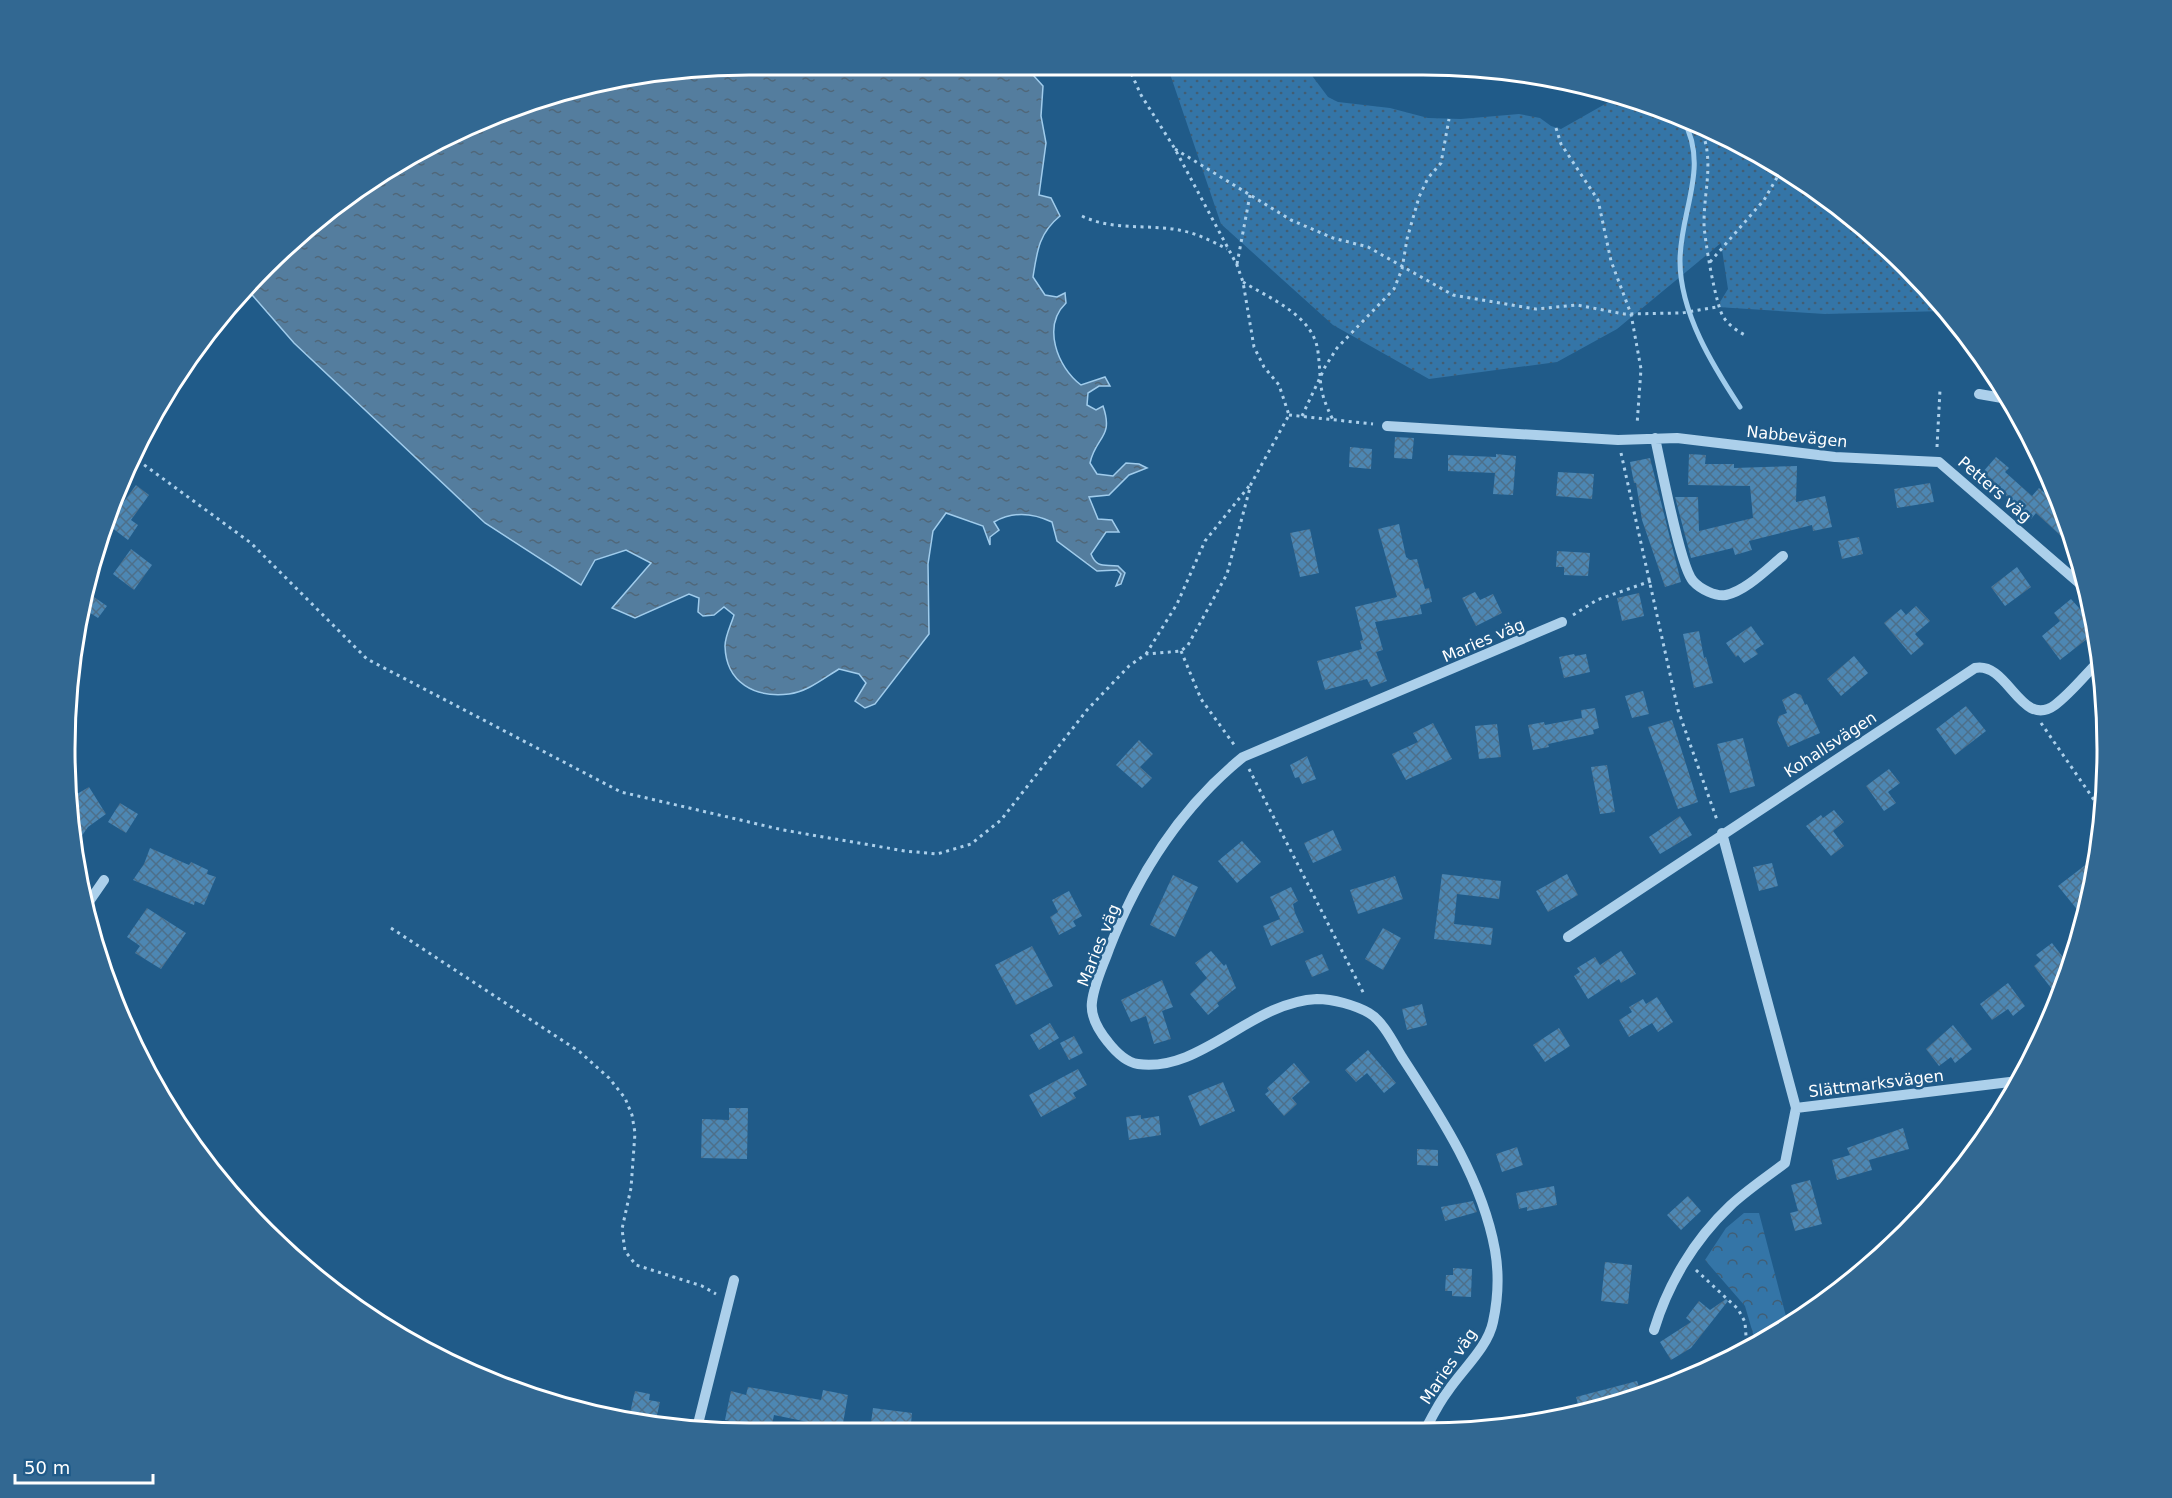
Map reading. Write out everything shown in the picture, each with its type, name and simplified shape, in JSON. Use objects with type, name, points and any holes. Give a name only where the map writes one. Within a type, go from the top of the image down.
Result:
[{"type":"street","points":[[1979,394],[1997,397]]},
{"type":"street","name":"Nabbevägen","points":[[1387,426],[1618,440],[1677,438],[1835,457],[1936,461]]},
{"type":"street","points":[[1655,438],[1683,556],[1692,581],[1708,592],[1725,596],[1737,590],[1783,556]]},
{"type":"street","name":"Petters väg","points":[[1936,461],[1944,464],[2075,580]]},
{"type":"street","name":"Maries väg","points":[[1429,1423],[1446,1393],[1487,1338],[1493,1324],[1497,1286],[1496,1253],[1473,1181],[1452,1136],[1387,1034],[1371,1014],[1333,1000],[1315,999],[1294,1003],[1269,1010],[1204,1048],[1166,1064],[1136,1064],[1117,1054],[1094,1020],[1091,1003],[1117,930],[1151,860],[1173,827],[1213,781],[1243,757],[1562,622]]},
{"type":"street","name":"Kohallsvägen","points":[[1568,938],[1722,833],[1975,668],[1985,666],[1993,670],[2032,710]]},
{"type":"street","points":[[2032,710],[2046,709],[2055,705],[2092,668]]},
{"type":"street","points":[[1722,833],[1796,1108]]},
{"type":"street","points":[[92,897],[104,880]]},
{"type":"street","name":"Slättmarksvägen","points":[[1654,1330],[1670,1285],[1686,1260],[1730,1206],[1785,1163],[1796,1108],[2009,1082]]},
{"type":"street","points":[[699,1421],[734,1280]]},
{"type":"path","points":[[140,462],[251,543],[367,659],[621,792],[783,830],[906,851],[938,854],[971,844],[1001,820],[1087,710],[1129,666],[1146,654],[1177,604],[1205,541],[1251,484],[1288,415],[1279,385],[1264,367],[1254,347],[1243,282],[1237,265],[1175,149],[1141,95],[1132,75]]},
{"type":"path","points":[[1302,416],[1318,380],[1337,348],[1394,290],[1402,269],[1407,239],[1419,196],[1428,178],[1441,163],[1449,119]]},
{"type":"path","points":[[1556,128],[1561,144],[1598,200],[1611,261],[1631,314],[1641,369],[1636,439]]},
{"type":"path","points":[[1705,137],[1708,160],[1704,221],[1710,262],[1722,316],[1736,330],[1745,335]]},
{"type":"path","points":[[1175,149],[1291,220],[1316,232],[1368,247],[1402,269],[1453,296],[1536,309],[1576,305],[1631,314],[1682,313],[1717,307]]},
{"type":"path","points":[[1710,262],[1764,200],[1778,176]]},
{"type":"path","points":[[1237,265],[1250,195]]},
{"type":"path","points":[[1082,216],[1098,223],[1115,226],[1180,230],[1230,251]]},
{"type":"path","points":[[1243,282],[1283,306],[1311,329],[1318,352],[1318,380],[1321,396],[1333,420]]},
{"type":"path","points":[[1936,461],[1940,390]]},
{"type":"path","points":[[1288,415],[1387,426]]},
{"type":"path","points":[[1618,440],[1678,710],[1722,833]]},
{"type":"path","points":[[1146,654],[1181,651],[1194,637],[1227,574],[1251,484]]},
{"type":"path","points":[[1562,622],[1597,600],[1651,581]]},
{"type":"path","points":[[1181,651],[1201,699],[1243,757],[1362,988],[1371,1014]]},
{"type":"path","points":[[2032,710],[2095,800]]},
{"type":"path","points":[[391,928],[580,1052],[609,1078],[625,1098],[632,1115],[635,1133],[631,1188],[622,1229],[625,1251],[636,1265],[714,1292],[727,1307]]},
{"type":"path","points":[[1686,1260],[1737,1309],[1745,1322],[1746,1340]]},
{"type":"green space","points":[[1170,75],[1312,75],[1328,97],[1338,102],[1390,108],[1428,118],[1461,119],[1519,114],[1540,118],[1551,126],[1561,129],[1609,102],[1681,126],[1760,165],[1833,214],[1867,242],[1900,272],[1935,311],[1825,314],[1717,307],[1728,289],[1721,243],[1617,329],[1557,362],[1429,379],[1333,325],[1221,224]]},
{"type":"green space","points":[[1744,1213],[1759,1213],[1786,1316],[1754,1336],[1745,1306],[1705,1260],[1726,1228]]},
{"type":"water","points":[[1033,75],[1043,86],[1041,116],[1046,143],[1039,195],[1051,198],[1060,216],[1043,236],[1033,277],[1045,295],[1057,297],[1065,293],[1066,303],[1059,312],[1054,334],[1059,357],[1065,368],[1081,385],[1105,377],[1110,386],[1099,386],[1088,393],[1087,405],[1096,410],[1103,406],[1106,417],[1105,431],[1090,463],[1097,474],[1113,476],[1126,463],[1139,464],[1147,468],[1129,475],[1109,495],[1089,497],[1098,519],[1112,520],[1119,532],[1106,532],[1091,554],[1093,559],[1099,564],[1118,566],[1125,573],[1121,584],[1116,586],[1121,574],[1117,570],[1097,571],[1057,541],[1052,522],[1038,517],[1023,514],[1008,516],[994,522],[999,530],[990,537],[990,545],[983,526],[946,513],[933,531],[928,564],[929,634],[875,704],[865,708],[855,701],[866,683],[859,674],[839,669],[809,688],[796,693],[777,695],[754,690],[737,679],[727,659],[725,642],[734,615],[724,607],[714,615],[703,616],[698,612],[699,598],[689,594],[635,618],[612,608],[651,563],[626,550],[595,560],[581,585],[485,523],[294,343],[252,294],[272,272],[339,214],[412,165],[491,126],[532,111],[618,88],[705,76]]},
{"type":"building","points":[[1395,437],[1414,438],[1412,459],[1394,458]]},
{"type":"building","points":[[1350,447],[1372,449],[1371,469],[1349,467]]},
{"type":"building","points":[[1496,454],[1516,456],[1513,495],[1493,494],[1495,473],[1448,471],[1448,455],[1496,457]]},
{"type":"building","points":[[1689,454],[1706,455],[1705,464],[1734,464],[1734,468],[1797,466],[1796,502],[1825,496],[1832,527],[1813,531],[1812,525],[1749,541],[1752,550],[1735,555],[1733,548],[1691,558],[1675,497],[1698,497],[1699,531],[1753,518],[1750,486],[1688,485]]},
{"type":"building","points":[[1996,457],[2009,468],[2005,472],[2032,496],[2039,488],[2048,496],[2063,538],[2036,513],[2031,519],[1982,473]]},
{"type":"building","points":[[1650,458],[1681,582],[1665,587],[1642,520],[1630,462]]},
{"type":"building","points":[[1558,472],[1594,474],[1592,499],[1556,496]]},
{"type":"building","points":[[1930,483],[1934,502],[1897,508],[1894,489]]},
{"type":"building","points":[[136,485],[149,495],[131,520],[138,525],[128,540],[112,528],[120,506]]},
{"type":"building","points":[[1399,524],[1406,557],[1410,560],[1417,559],[1425,589],[1429,588],[1432,602],[1420,605],[1422,614],[1375,622],[1383,650],[1376,652],[1387,681],[1371,687],[1367,679],[1325,690],[1317,661],[1362,649],[1360,641],[1363,640],[1355,607],[1397,597],[1378,529]]},
{"type":"building","points":[[1310,529],[1319,573],[1300,577],[1290,533]]},
{"type":"building","points":[[1859,537],[1863,554],[1842,559],[1838,541]]},
{"type":"building","points":[[131,549],[152,565],[134,590],[113,574]]},
{"type":"building","points":[[1557,551],[1590,553],[1588,576],[1564,575],[1564,567],[1556,567]]},
{"type":"building","points":[[2017,567],[2031,587],[2005,606],[1991,587]]},
{"type":"building","points":[[1475,592],[1480,600],[1493,594],[1502,613],[1476,626],[1462,598]]},
{"type":"building","points":[[1639,593],[1644,616],[1622,621],[1617,598]]},
{"type":"building","points":[[93,596],[107,606],[98,618],[89,612]]},
{"type":"building","points":[[2071,599],[2083,612],[2087,639],[2060,660],[2042,636],[2060,621],[2054,613]]},
{"type":"building","points":[[1916,606],[1930,621],[1915,634],[1924,644],[1911,655],[1884,623],[1901,609],[1906,615]]},
{"type":"building","points":[[1751,626],[1764,644],[1755,650],[1758,654],[1744,663],[1738,655],[1736,657],[1726,643]]},
{"type":"building","points":[[1699,631],[1704,658],[1706,657],[1713,683],[1694,688],[1683,634]]},
{"type":"building","points":[[1574,654],[1575,656],[1586,654],[1590,672],[1564,678],[1559,657]]},
{"type":"building","points":[[1854,656],[1868,673],[1841,696],[1827,679]]},
{"type":"building","points":[[1643,691],[1649,714],[1632,718],[1625,696]]},
{"type":"building","points":[[1795,693],[1801,695],[1805,705],[1807,704],[1820,733],[1788,747],[1777,722],[1779,716],[1787,713],[1782,700]]},
{"type":"building","points":[[1966,706],[1986,731],[1955,755],[1936,729]]},
{"type":"building","points":[[1595,708],[1599,728],[1593,730],[1594,734],[1548,744],[1549,747],[1533,750],[1528,725],[1544,722],[1545,725],[1582,718],[1581,710]]},
{"type":"building","points":[[1672,720],[1698,802],[1678,809],[1648,727]]},
{"type":"building","points":[[1433,723],[1452,759],[1406,780],[1392,754],[1418,742],[1413,733]]},
{"type":"building","points":[[1497,724],[1501,757],[1479,759],[1475,726]]},
{"type":"building","points":[[1743,738],[1755,786],[1730,793],[1717,744]]},
{"type":"building","points":[[1139,740],[1153,754],[1140,767],[1152,778],[1142,788],[1116,765]]},
{"type":"building","points":[[1307,756],[1316,779],[1302,784],[1299,777],[1295,778],[1290,765]]},
{"type":"building","points":[[1607,765],[1615,812],[1600,814],[1591,767]]},
{"type":"building","points":[[1889,769],[1900,783],[1888,792],[1896,803],[1884,811],[1866,786]]},
{"type":"building","points":[[89,787],[106,814],[88,827],[81,837],[76,794]]},
{"type":"building","points":[[120,803],[138,814],[126,833],[108,822]]},
{"type":"building","points":[[1834,810],[1844,822],[1833,831],[1844,846],[1831,856],[1806,826],[1821,815],[1823,818]]},
{"type":"building","points":[[1680,816],[1692,835],[1660,854],[1649,837]]},
{"type":"building","points":[[1333,830],[1342,850],[1313,863],[1304,843]]},
{"type":"building","points":[[1242,841],[1261,862],[1237,883],[1218,861]]},
{"type":"building","points":[[150,848],[189,865],[191,862],[208,870],[207,874],[216,877],[204,905],[195,901],[194,905],[133,880],[144,864]]},
{"type":"building","points":[[1772,863],[1778,886],[1759,891],[1753,867]]},
{"type":"building","points":[[2087,864],[2077,910],[2058,886]]},
{"type":"building","points":[[1442,874],[1501,881],[1499,899],[1457,894],[1454,924],[1493,928],[1491,945],[1434,939]]},
{"type":"building","points":[[1567,874],[1578,895],[1548,912],[1536,891]]},
{"type":"building","points":[[1173,875],[1198,887],[1175,937],[1150,925]]},
{"type":"building","points":[[1395,876],[1403,899],[1358,914],[1350,890]]},
{"type":"building","points":[[1291,887],[1298,901],[1293,904],[1295,913],[1304,932],[1271,946],[1263,926],[1280,919],[1270,897]]},
{"type":"building","points":[[1069,891],[1082,916],[1073,921],[1076,926],[1059,935],[1050,917],[1058,912],[1052,900]]},
{"type":"building","points":[[147,908],[186,933],[161,969],[135,953],[140,946],[127,937]]},
{"type":"building","points":[[1383,928],[1401,938],[1383,970],[1365,959]]},
{"type":"building","points":[[2052,943],[2063,958],[2051,988],[2034,966],[2041,960],[2036,955]]},
{"type":"building","points":[[1032,946],[1053,986],[1016,1005],[995,965]]},
{"type":"building","points":[[1211,951],[1224,966],[1226,964],[1236,988],[1217,1003],[1219,1006],[1208,1015],[1190,994],[1207,978],[1195,963]]},
{"type":"building","points":[[1621,951],[1636,974],[1621,983],[1619,979],[1588,999],[1574,976],[1580,972],[1577,968],[1595,957],[1600,965]]},
{"type":"building","points":[[1322,954],[1329,970],[1312,977],[1305,961]]},
{"type":"building","points":[[1162,980],[1173,1007],[1162,1011],[1171,1039],[1154,1044],[1146,1016],[1131,1022],[1121,1000]]},
{"type":"building","points":[[2008,983],[2025,1006],[2013,1016],[2008,1009],[1992,1020],[1980,1004]]},
{"type":"building","points":[[1657,997],[1673,1022],[1658,1032],[1652,1023],[1629,1037],[1619,1020],[1632,1012],[1629,1007],[1643,999],[1646,1004]]},
{"type":"building","points":[[1422,1004],[1427,1025],[1407,1030],[1402,1009]]},
{"type":"building","points":[[1050,1023],[1059,1038],[1039,1050],[1030,1035]]},
{"type":"building","points":[[1953,1025],[1972,1049],[1955,1063],[1951,1057],[1939,1066],[1926,1049]]},
{"type":"building","points":[[1559,1028],[1570,1046],[1545,1062],[1533,1045]]},
{"type":"building","points":[[1074,1036],[1083,1053],[1069,1060],[1060,1043]]},
{"type":"building","points":[[1368,1050],[1396,1083],[1384,1093],[1367,1073],[1356,1082],[1345,1070]]},
{"type":"building","points":[[1294,1063],[1310,1082],[1292,1098],[1297,1104],[1284,1116],[1265,1094],[1269,1091],[1267,1088]]},
{"type":"building","points":[[1078,1069],[1087,1085],[1073,1093],[1076,1098],[1041,1117],[1029,1095]]},
{"type":"building","points":[[1223,1082],[1235,1111],[1200,1126],[1188,1096]]},
{"type":"building","points":[[729,1108],[748,1108],[747,1159],[701,1158],[702,1119],[729,1120]]},
{"type":"building","points":[[1141,1115],[1141,1119],[1159,1116],[1161,1135],[1129,1140],[1126,1117]]},
{"type":"building","points":[[1903,1128],[1909,1149],[1869,1160],[1872,1170],[1837,1180],[1832,1160],[1850,1155],[1847,1148]]},
{"type":"building","points":[[1517,1147],[1523,1165],[1502,1172],[1496,1154]]},
{"type":"building","points":[[1417,1149],[1438,1150],[1438,1166],[1417,1165]]},
{"type":"building","points":[[1810,1180],[1822,1224],[1795,1231],[1790,1213],[1798,1211],[1791,1185]]},
{"type":"building","points":[[1554,1186],[1557,1205],[1527,1211],[1527,1207],[1519,1209],[1516,1193]]},
{"type":"building","points":[[1688,1196],[1701,1211],[1681,1230],[1667,1215]]},
{"type":"building","points":[[1473,1201],[1477,1212],[1445,1221],[1441,1207]]},
{"type":"building","points":[[1605,1262],[1632,1265],[1628,1304],[1601,1301]]},
{"type":"building","points":[[1453,1268],[1472,1269],[1471,1297],[1452,1296],[1452,1291],[1445,1291],[1446,1275],[1453,1275]]},
{"type":"building","points":[[1726,1299],[1728,1301],[1691,1348],[1671,1360],[1660,1342],[1691,1322],[1686,1318],[1699,1301],[1710,1310]]},
{"type":"building","points":[[1637,1381],[1639,1387],[1578,1404],[1576,1397]]},
{"type":"building","points":[[748,1387],[821,1400],[823,1390],[848,1395],[843,1423],[813,1423],[774,1415],[772,1423],[737,1423],[725,1420],[731,1391],[746,1395]]},
{"type":"building","points":[[635,1391],[650,1394],[649,1400],[660,1402],[657,1416],[630,1412]]},
{"type":"building","points":[[873,1408],[912,1413],[911,1423],[871,1423]]},
{"type":"waterway","points":[[1687,129],[1694,155],[1694,172],[1681,242],[1681,281],[1700,338],[1740,407]]}]
